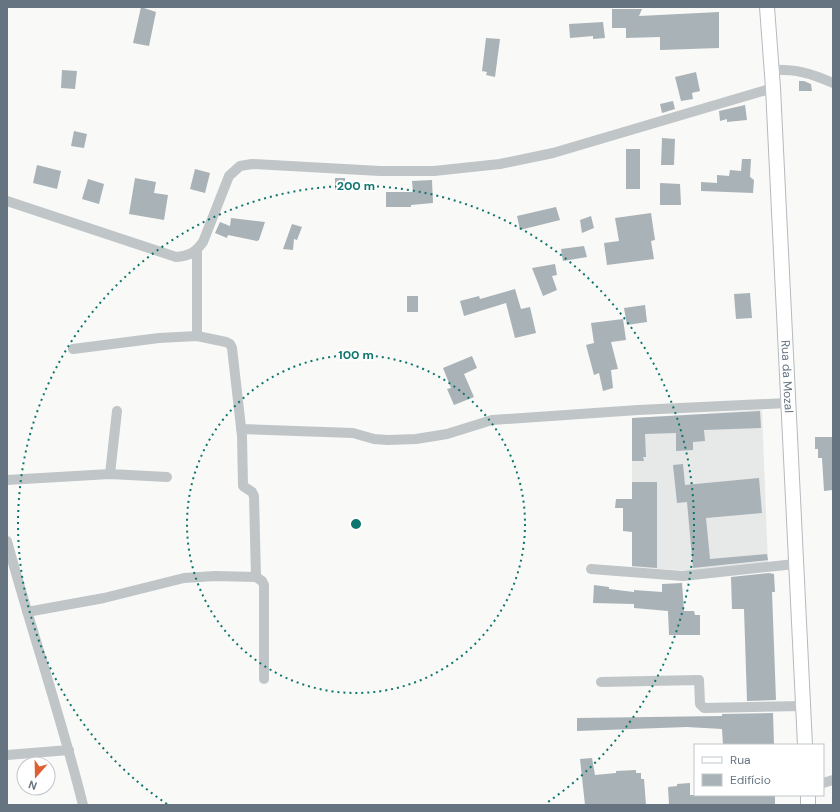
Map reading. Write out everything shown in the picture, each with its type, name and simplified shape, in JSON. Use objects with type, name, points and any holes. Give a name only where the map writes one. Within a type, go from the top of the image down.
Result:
[{"type":"main road","name":"Rua da Mozal","points":[[767,7],[773,88],[805,744]]},
{"type":"street","points":[[771,70],[793,69],[811,73],[833,83]]},
{"type":"street","points":[[7,201],[176,257],[187,256],[197,251],[203,242],[229,176],[240,166],[252,164],[380,171],[427,171],[500,164],[553,153],[773,88]]},
{"type":"street","points":[[197,251],[197,336]]},
{"type":"street","points":[[73,349],[159,338],[197,336],[230,344],[232,348],[241,428],[244,486],[252,492],[254,496],[256,577]]},
{"type":"street","points":[[241,428],[353,433],[381,439],[416,439],[447,434],[492,420],[638,410],[788,403]]},
{"type":"street","points":[[110,474],[117,411]]},
{"type":"street","points":[[7,480],[110,474],[167,478]]},
{"type":"street","points":[[7,541],[69,750],[83,805]]},
{"type":"street","points":[[591,569],[683,576],[795,564]]},
{"type":"street","points":[[27,612],[104,598],[184,578],[256,577],[262,581],[264,585],[264,680]]},
{"type":"street","points":[[601,682],[699,680],[700,704],[704,708],[802,706]]},
{"type":"street","points":[[7,755],[69,750]]},
{"type":"shaded area","points":[[762,411],[768,564],[693,571],[632,567],[632,418]]},
{"type":"building","points":[[141,7],[156,12],[149,46],[133,43]]},
{"type":"building","points":[[612,9],[642,9],[639,16],[719,12],[719,48],[660,50],[660,37],[626,38],[626,28],[612,28]]},
{"type":"building","points":[[603,22],[605,38],[593,39],[593,36],[570,38],[569,24]]},
{"type":"building","points":[[486,38],[500,39],[495,77],[486,75],[487,72],[482,71]]},
{"type":"building","points":[[62,70],[77,71],[75,89],[61,88]]},
{"type":"building","points":[[696,72],[700,91],[692,93],[693,99],[681,101],[675,77]]},
{"type":"building","points":[[799,81],[804,81],[811,84],[812,91],[799,91]]},
{"type":"building","points":[[673,101],[675,109],[662,113],[660,104]]},
{"type":"building","points":[[745,105],[747,120],[727,122],[727,119],[720,121],[719,111]]},
{"type":"building","points":[[74,131],[87,134],[84,148],[71,146]]},
{"type":"building","points":[[662,138],[675,139],[674,165],[661,165]]},
{"type":"building","points":[[626,149],[640,149],[640,189],[626,189]]},
{"type":"building","points":[[742,159],[751,159],[750,177],[754,180],[753,193],[701,191],[701,182],[717,183],[717,175],[729,176],[730,170],[741,171]]},
{"type":"building","points":[[37,165],[61,171],[57,189],[33,183]]},
{"type":"building","points":[[195,169],[210,173],[205,193],[190,189]]},
{"type":"building","points":[[135,178],[156,182],[154,193],[168,195],[164,220],[129,214]]},
{"type":"building","points":[[335,178],[345,178],[345,190],[335,190]]},
{"type":"building","points":[[88,179],[104,184],[99,204],[82,199]]},
{"type":"building","points":[[432,180],[433,203],[411,205],[411,207],[386,207],[386,192],[413,192],[412,181]]},
{"type":"building","points":[[660,183],[680,184],[681,205],[660,205]]},
{"type":"building","points":[[556,207],[560,220],[520,230],[517,216]]},
{"type":"building","points":[[651,213],[655,240],[651,241],[654,259],[607,265],[604,243],[619,241],[615,218]]},
{"type":"building","points":[[591,216],[594,228],[582,233],[580,220]]},
{"type":"building","points":[[231,218],[265,222],[259,240],[257,241],[228,235],[227,238],[215,233],[220,222],[230,226]]},
{"type":"building","points":[[292,224],[302,227],[297,240],[294,239],[293,250],[283,249]]},
{"type":"building","points":[[584,246],[587,257],[563,261],[561,249]]},
{"type":"building","points":[[555,264],[557,275],[552,276],[557,290],[543,296],[532,268]]},
{"type":"building","points":[[515,289],[521,309],[530,307],[536,333],[515,338],[506,303],[464,316],[460,301],[479,296],[480,299]]},
{"type":"building","points":[[750,293],[752,318],[736,319],[734,294]]},
{"type":"building","points":[[407,296],[418,296],[418,312],[407,312]]},
{"type":"building","points":[[645,305],[647,322],[627,325],[624,308]]},
{"type":"building","points":[[623,319],[626,340],[611,342],[618,369],[611,370],[613,388],[603,391],[599,373],[594,375],[586,345],[594,343],[591,323]]},
{"type":"building","points":[[472,356],[477,368],[464,374],[474,397],[454,405],[447,389],[451,388],[443,368]]},
{"type":"building","points":[[760,411],[761,428],[704,430],[705,441],[693,442],[693,450],[676,451],[676,433],[645,434],[646,457],[643,457],[644,461],[632,461],[632,418]]},
{"type":"building","points":[[815,437],[833,437],[833,490],[824,491],[822,458],[818,458],[818,449],[815,449]]},
{"type":"building","points":[[683,464],[685,485],[759,478],[762,513],[706,518],[710,559],[767,554],[768,560],[693,568],[687,502],[677,503],[673,465]]},
{"type":"building","points":[[632,482],[657,482],[657,568],[632,566],[632,532],[623,531],[623,508],[615,508],[616,499],[632,499]]},
{"type":"building","points":[[769,573],[774,574],[775,592],[772,592],[776,700],[747,701],[744,609],[732,609],[731,577]]},
{"type":"building","points":[[682,583],[684,611],[694,611],[695,615],[700,615],[700,635],[669,635],[668,611],[634,608],[634,604],[593,603],[594,585],[609,587],[609,589],[634,592],[634,590],[662,592],[662,584]]},
{"type":"building","points":[[773,713],[774,744],[723,744],[722,729],[687,727],[577,731],[577,718],[722,716],[722,714]]},
{"type":"building","points":[[592,758],[595,775],[616,773],[616,771],[636,770],[636,773],[641,773],[641,779],[644,779],[646,805],[585,805],[580,759]]},
{"type":"building","points":[[690,783],[690,795],[694,796],[775,796],[775,805],[669,805],[668,787],[677,786],[677,784]]}]
